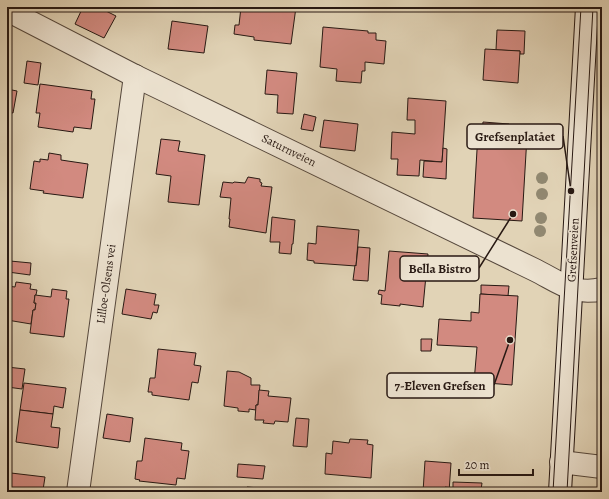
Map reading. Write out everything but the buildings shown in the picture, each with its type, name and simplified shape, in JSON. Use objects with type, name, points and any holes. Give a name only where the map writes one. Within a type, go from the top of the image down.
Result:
[{"type":"street","name":"Grefsenveien","points":[[560,492],[587,7]]},
{"type":"street","name":"Saturnveien","points":[[7,10],[135,76],[528,266],[572,289]]},
{"type":"street","name":"Lilloe-Olsens vei","points":[[78,492],[135,76]]},
{"type":"street","points":[[572,289],[590,291],[602,289]]},
{"type":"street","points":[[561,462],[602,466]]},
{"type":"tram line","points":[[553,492],[581,7]]},
{"type":"tram line","points":[[567,492],[593,7]]},
{"type":"place","name":"Grefsenplatået","points":[[571,191]]},
{"type":"place","name":"Bella Bistro","points":[[513,214]]},
{"type":"place","name":"7-Eleven Grefsen","points":[[510,340]]}]
